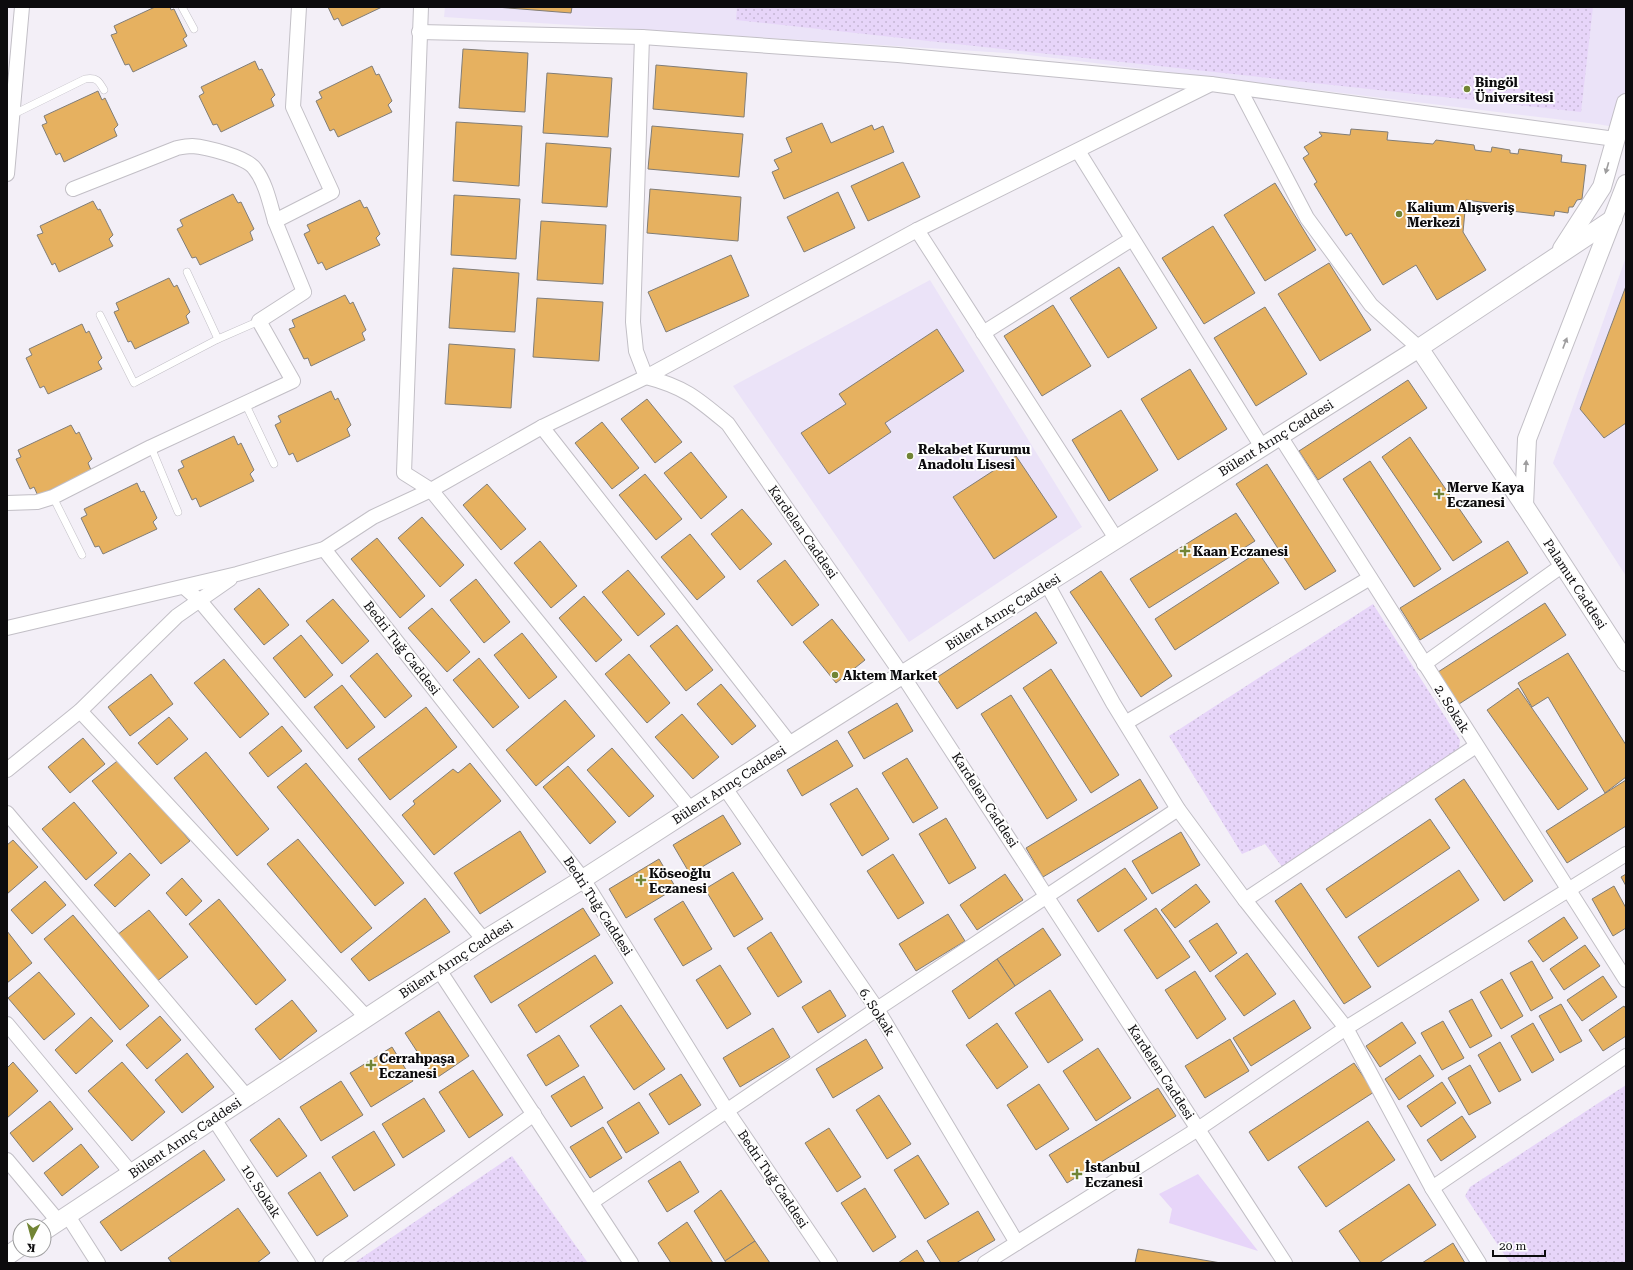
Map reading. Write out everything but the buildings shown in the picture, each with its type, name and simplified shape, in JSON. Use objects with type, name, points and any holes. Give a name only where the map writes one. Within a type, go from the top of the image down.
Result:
[{"type":"street","points":[[7,174],[22,7]]},
{"type":"street","points":[[275,221],[332,192],[293,107],[299,7]]},
{"type":"street","points":[[421,7],[404,473],[431,490],[691,810]]},
{"type":"street","points":[[419,32],[642,37],[898,55],[1210,84],[1615,139]]},
{"type":"street","points":[[642,37],[633,322],[636,351],[646,377]]},
{"type":"street","points":[[7,628],[237,574],[324,549],[373,517],[431,490],[542,427],[646,377],[917,230],[1210,84]]},
{"type":"street","points":[[1240,88],[1307,218],[1371,305],[1419,348]]},
{"type":"street","points":[[1558,254],[1602,187],[1626,103]]},
{"type":"street","points":[[7,503],[37,502],[53,497],[151,447],[293,381],[259,321],[304,292],[255,168],[248,162],[209,149],[191,146],[176,148],[73,189]]},
{"type":"street","points":[[1078,151],[1262,447]]},
{"type":"street","points":[[1524,505],[1527,439],[1626,184]]},
{"type":"street","name":"Bülent Arınç Caddesi","points":[[57,1223],[484,940],[583,880],[791,745],[903,676],[1419,348],[1558,254],[1613,219]]},
{"type":"street","points":[[917,230],[1117,540]]},
{"type":"street","points":[[983,333],[1132,239]]},
{"type":"street","name":"Palamut Caddesi","points":[[1419,348],[1524,505],[1626,662]]},
{"type":"street","name":"Kardelen Caddesi","points":[[646,377],[669,383],[694,395],[728,424],[903,676],[1285,1263]]},
{"type":"street","points":[[542,427],[791,745]]},
{"type":"street","name":"2. Sokak","points":[[1280,436],[1626,980]]},
{"type":"street","name":"Bedri Tuğ Caddesi","points":[[324,549],[583,880],[726,1111],[830,1263]]},
{"type":"street","points":[[1424,664],[1563,565]]},
{"type":"street","points":[[7,770],[80,710],[177,616],[237,574]]},
{"type":"street","points":[[1126,722],[1370,578]]},
{"type":"street","points":[[1047,584],[1113,702],[1178,809],[1245,900],[1346,1028],[1432,1188],[1479,1263]]},
{"type":"street","points":[[184,587],[200,601],[484,940]]},
{"type":"street","points":[[80,710],[367,1018]]},
{"type":"street","points":[[1245,900],[1476,746]]},
{"type":"street","name":"6. Sokak","points":[[725,788],[877,1009],[1017,1243]]},
{"type":"street","points":[[592,1202],[877,1009],[1178,809]]},
{"type":"street","points":[[7,814],[247,1097]]},
{"type":"street","points":[[985,1263],[1198,1129],[1346,1028],[1626,854]]},
{"type":"street","points":[[439,970],[631,1263]]},
{"type":"street","points":[[7,1024],[132,1174]]},
{"type":"street","points":[[1432,1188],[1626,1056]]},
{"type":"street","points":[[330,1263],[534,1114]]},
{"type":"street","name":"10. Sokak","points":[[214,1119],[308,1263]]},
{"type":"street","points":[[7,1160],[57,1223],[98,1263]]},
{"type":"lane","points":[[182,7],[194,29]]},
{"type":"lane","points":[[12,115],[85,79],[93,78],[99,80],[104,90]]},
{"type":"lane","points":[[186,272],[218,339]]},
{"type":"lane","points":[[100,315],[134,383],[218,339],[259,321]]},
{"type":"lane","points":[[245,403],[274,464]]},
{"type":"lane","points":[[151,447],[178,512]]},
{"type":"lane","points":[[53,497],[82,555]]},
{"type":"shaded area","name":"Bingöl Üniversitesi","points":[[445,7],[1626,7],[1626,129],[1597,124],[1020,54],[444,17]]},
{"type":"shaded area","name":"Bingöl Üniversitesi","points":[[737,7],[1593,7],[1581,112],[736,20]]},
{"type":"shaded area","points":[[1626,257],[1626,576],[1553,463]]},
{"type":"shaded area","name":"Rekabet Kurumu Anadolu Lisesi","points":[[930,280],[1082,527],[909,642],[733,386]]},
{"type":"shaded area","points":[[1373,604],[1460,740],[1459,750],[1283,868],[1265,844],[1242,854],[1169,736]]},
{"type":"shaded area","points":[[1626,1085],[1626,1263],[1510,1263],[1465,1196],[1470,1187]]},
{"type":"shaded area","points":[[512,1156],[588,1263],[354,1263]]},
{"type":"shaded area","points":[[1198,1174],[1258,1251],[1169,1223],[1172,1209],[1159,1194]]},
{"type":"place","name":"Bingöl Üniversitesi","points":[[1467,89]]},
{"type":"place","name":"Kalium Alışveriş Merkezi","points":[[1399,214]]},
{"type":"place","name":"Rekabet Kurumu Anadolu Lisesi","points":[[910,456]]},
{"type":"place","name":"Merve Kaya Eczanesi","points":[[1439,494]]},
{"type":"place","name":"Kaan Eczanesi","points":[[1185,551]]},
{"type":"place","name":"Aktem Market","points":[[835,675]]},
{"type":"place","name":"Köseoğlu Eczanesi","points":[[641,880]]},
{"type":"place","name":"Cerrahpaşa Eczanesi","points":[[371,1065]]},
{"type":"place","name":"İstanbul Eczanesi","points":[[1077,1174]]}]
